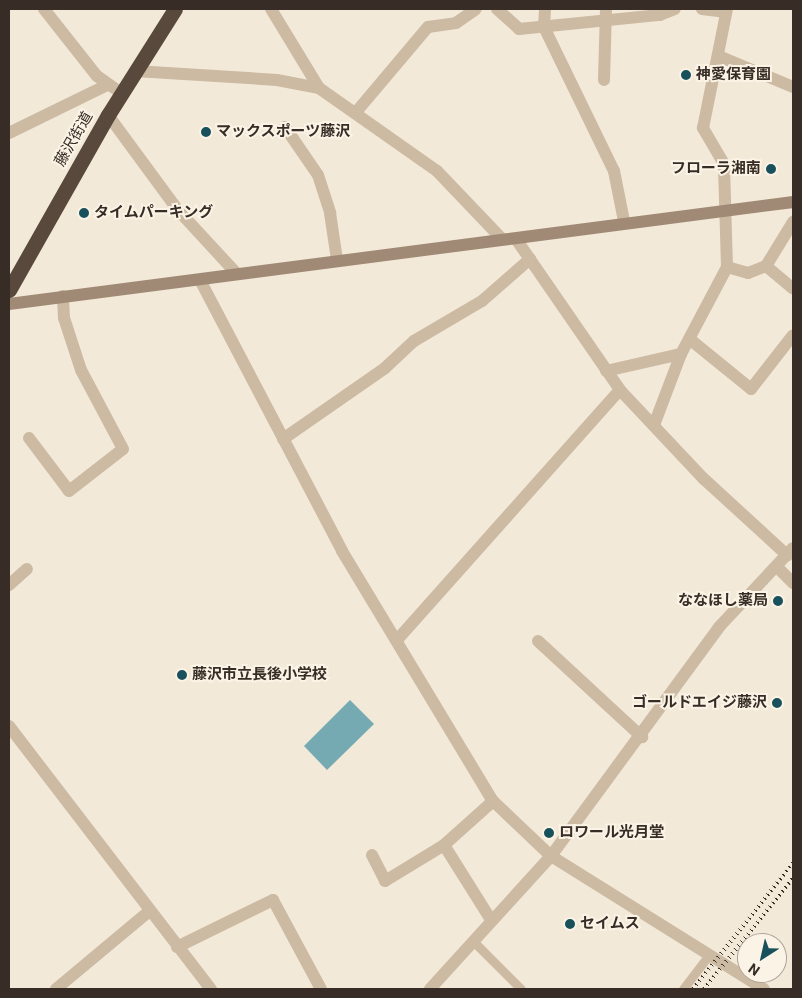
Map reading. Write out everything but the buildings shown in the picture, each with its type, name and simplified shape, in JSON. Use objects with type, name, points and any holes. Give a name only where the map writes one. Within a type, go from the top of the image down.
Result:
[{"type":"highway","name":"藤沢街道","points":[[9,290],[108,115],[175,9]]},
{"type":"street","points":[[44,9],[107,85],[121,93]]},
{"type":"street","points":[[270,9],[319,88]]},
{"type":"street","points":[[357,111],[428,27],[456,23],[476,9]]},
{"type":"street","points":[[497,9],[519,29],[544,27],[605,14],[660,15],[675,9]]},
{"type":"street","points":[[544,9],[544,27],[614,171],[624,221]]},
{"type":"street","points":[[654,425],[681,354],[692,341],[727,267],[723,210],[724,164],[703,128],[720,57],[726,11],[702,9]]},
{"type":"street","points":[[604,80],[605,14]]},
{"type":"street","points":[[720,57],[793,87]]},
{"type":"street","points":[[135,71],[277,80],[319,88],[357,111],[437,171],[501,238]]},
{"type":"street","points":[[9,133],[107,85]]},
{"type":"street","points":[[108,115],[177,209],[236,273]]},
{"type":"street","points":[[285,127],[318,175],[330,213],[337,260]]},
{"type":"street","points":[[9,304],[200,280],[236,273],[501,238],[516,239],[624,221],[793,202]]},
{"type":"street","points":[[727,267],[748,273],[766,266],[793,222]]},
{"type":"street","points":[[430,989],[551,856],[642,737],[719,627],[790,551],[704,479],[620,390],[516,239]]},
{"type":"street","points":[[283,439],[385,368],[414,341],[482,301],[530,259]]},
{"type":"street","points":[[766,266],[793,289]]},
{"type":"street","points":[[200,280],[342,551],[493,801],[551,856],[764,989]]},
{"type":"street","points":[[29,438],[69,491],[123,448],[81,370],[64,318],[63,296]]},
{"type":"street","points":[[692,341],[751,390],[793,335]]},
{"type":"street","points":[[606,372],[681,354]]},
{"type":"street","points":[[397,640],[620,390]]},
{"type":"street","points":[[777,567],[793,583]]},
{"type":"street","points":[[9,585],[27,569]]},
{"type":"street","points":[[538,641],[642,737]]},
{"type":"street","points":[[9,726],[207,988]]},
{"type":"street","points":[[372,855],[385,881],[444,846],[493,801]]},
{"type":"street","points":[[444,846],[491,920]]},
{"type":"street","points":[[177,947],[273,900],[321,989]]},
{"type":"street","points":[[56,989],[148,912]]},
{"type":"lane","points":[[473,940],[521,989]]},
{"type":"lane","points":[[683,989],[709,955]]},
{"type":"water","points":[[350,700],[374,724],[327,770],[304,746]]},
{"type":"railway","points":[[693,989],[793,863]]},
{"type":"railway","points":[[704,989],[793,878]]},
{"type":"place","name":"神愛保育園","points":[[686,75]]},
{"type":"place","name":"マックスポーツ藤沢","points":[[206,132]]},
{"type":"place","name":"フローラ湘南","points":[[771,169]]},
{"type":"place","name":"タイムパーキング","points":[[84,213]]},
{"type":"place","name":"ななほし薬局","points":[[778,601]]},
{"type":"place","name":"藤沢市立長後小学校","points":[[182,675]]},
{"type":"place","name":"ゴールドエイジ藤沢","points":[[777,703]]},
{"type":"place","name":"ロワール光月堂","points":[[549,833]]},
{"type":"place","name":"セイムス","points":[[570,924]]}]
